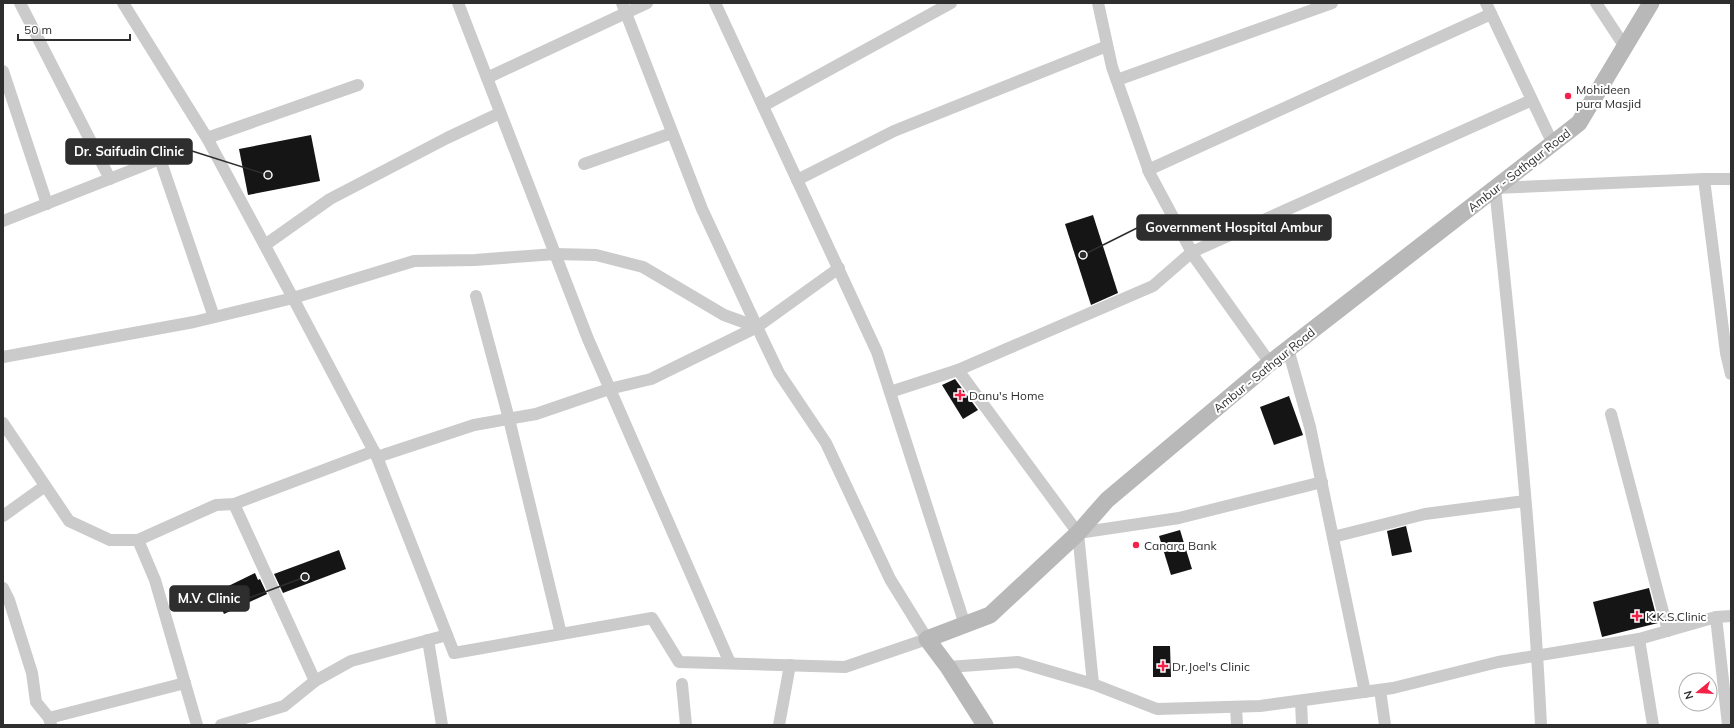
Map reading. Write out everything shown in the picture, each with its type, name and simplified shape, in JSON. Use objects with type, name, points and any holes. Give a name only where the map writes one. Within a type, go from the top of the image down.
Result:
[{"type":"main road","name":"Ambur - Sathgur Road","points":[[927,639],[990,615],[1078,533],[1107,500],[1270,363],[1579,123],[1651,3]]},
{"type":"main road","points":[[927,639],[948,667],[985,725]]},
{"type":"street","points":[[20,3],[110,179]]},
{"type":"street","points":[[123,3],[208,138],[376,454],[454,653],[652,618],[679,662],[845,667],[927,639],[890,579],[826,443],[779,373],[702,209],[623,7]]},
{"type":"street","points":[[458,3],[554,254],[610,389],[730,664]]},
{"type":"street","points":[[486,78],[623,7],[647,3]]},
{"type":"street","points":[[715,3],[877,352],[965,625]]},
{"type":"street","points":[[763,106],[951,3]]},
{"type":"street","points":[[1098,3],[1107,46],[1117,80],[1148,170],[1192,252],[1270,363]]},
{"type":"street","points":[[1117,80],[1332,3]]},
{"type":"street","points":[[1596,3],[1625,47]]},
{"type":"street","points":[[1148,170],[1488,9],[1553,144]]},
{"type":"street","points":[[797,180],[894,131],[1107,46]]},
{"type":"street","points":[[3,71],[47,204]]},
{"type":"street","points":[[208,138],[358,85]]},
{"type":"street","points":[[890,392],[958,370],[1153,286],[1192,252],[1532,100]]},
{"type":"street","points":[[265,245],[330,199],[446,138],[500,113]]},
{"type":"street","points":[[584,164],[672,133]]},
{"type":"street","points":[[3,221],[160,159],[214,318]]},
{"type":"street","points":[[1704,179],[1726,353],[1731,374]]},
{"type":"street","points":[[1541,725],[1516,377],[1495,188],[1731,179]]},
{"type":"street","points":[[3,357],[214,318],[293,298],[414,261],[475,260],[554,254],[596,255],[643,267],[724,315],[757,327]]},
{"type":"street","points":[[3,423],[69,521],[110,540],[138,540],[216,505],[234,504],[376,454],[474,425],[536,414],[610,389],[651,379],[757,327],[839,268]]},
{"type":"street","points":[[476,296],[509,419],[561,634]]},
{"type":"street","points":[[1288,349],[1310,427],[1365,692]]},
{"type":"street","points":[[958,370],[1078,533],[1093,684]]},
{"type":"street","points":[[1611,414],[1668,631]]},
{"type":"street","points":[[1078,533],[1179,518],[1322,482]]},
{"type":"street","points":[[3,516],[46,486]]},
{"type":"street","points":[[1333,537],[1424,514],[1525,501]]},
{"type":"street","points":[[234,504],[316,681]]},
{"type":"street","points":[[138,540],[155,580],[197,725]]},
{"type":"street","points":[[3,588],[9,600],[32,673],[36,702],[50,722],[185,683]]},
{"type":"street","points":[[948,667],[1018,662],[1093,684],[1157,709],[1260,706],[1380,690],[1498,662],[1639,639],[1716,617],[1731,616]]},
{"type":"street","points":[[1716,617],[1728,725]]},
{"type":"street","points":[[221,725],[284,706],[316,681],[351,661],[447,635]]},
{"type":"street","points":[[1639,639],[1653,725]]},
{"type":"street","points":[[428,640],[442,725]]},
{"type":"street","points":[[779,725],[790,666]]},
{"type":"street","points":[[682,684],[686,725]]},
{"type":"street","points":[[1380,690],[1385,725]]},
{"type":"street","points":[[1301,701],[1302,725]]},
{"type":"street","points":[[1236,707],[1237,725]]},
{"type":"building","points":[[311,135],[320,181],[248,195],[239,149]]},
{"type":"building","points":[[1093,215],[1118,293],[1091,305],[1065,224]]},
{"type":"building","points":[[955,379],[978,410],[963,419],[942,385]]},
{"type":"building","points":[[1289,396],[1303,435],[1274,445],[1260,407]]},
{"type":"building","points":[[1406,526],[1412,552],[1392,556],[1387,531]]},
{"type":"building","points":[[1180,530],[1192,569],[1171,575],[1159,536]]},
{"type":"building","points":[[339,550],[346,569],[283,593],[274,574]]},
{"type":"building","points":[[255,573],[258,580],[260,579],[267,594],[224,614],[214,593]]},
{"type":"building","points":[[1649,588],[1658,623],[1602,637],[1593,602]]},
{"type":"building","points":[[1153,646],[1170,646],[1171,677],[1153,677]]},
{"type":"place","name":"Mohideen pura Masjid","points":[[1568,96]]},
{"type":"place","name":"Dr. Saifudin Clinic","points":[[268,175]]},
{"type":"place","name":"Government Hospital Ambur","points":[[1083,255]]},
{"type":"place","name":"Danu's Home","points":[[960,395]]},
{"type":"place","name":"Canara Bank","points":[[1136,545]]},
{"type":"place","name":"M.V. Clinic","points":[[305,577]]},
{"type":"place","name":"K.K.S.Clinic","points":[[1637,616]]},
{"type":"place","name":"Dr.Joel's Clinic","points":[[1163,666]]}]
